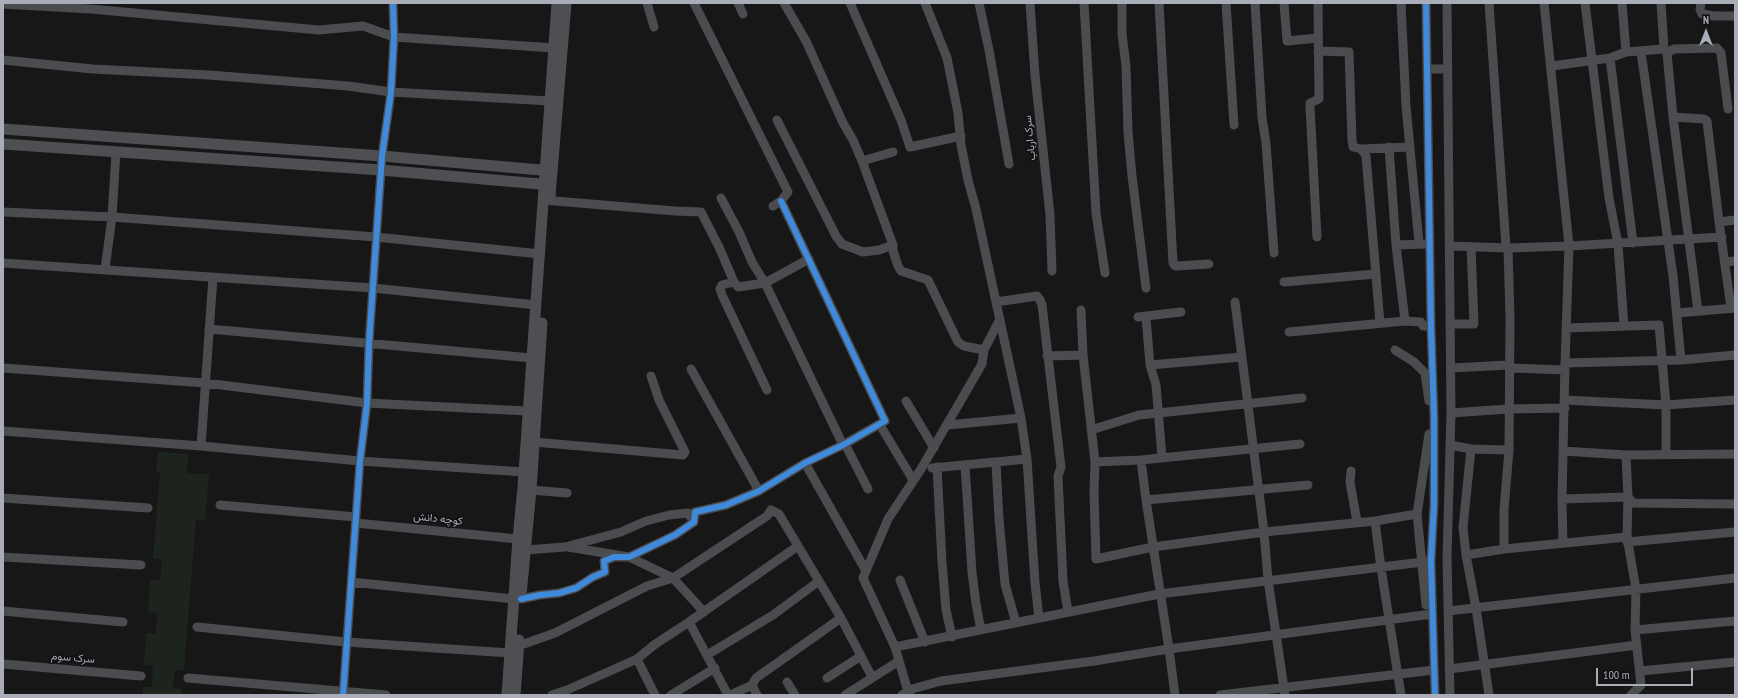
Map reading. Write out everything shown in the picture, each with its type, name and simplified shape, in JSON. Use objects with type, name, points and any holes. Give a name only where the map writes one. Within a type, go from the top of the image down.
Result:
[{"type":"main road","points":[[517,599],[525,550],[531,490],[548,185],[550,101],[557,3]]},
{"type":"main road","points":[[548,171],[566,3]]},
{"type":"main road","points":[[3,129],[382,156],[548,171]]},
{"type":"main road","points":[[3,144],[381,170],[548,185]]},
{"type":"main road","points":[[515,695],[514,649],[518,539],[540,254],[547,200]]},
{"type":"main road","points":[[507,695],[514,649]]},
{"type":"street","points":[[343,693],[360,461],[367,403],[369,343],[382,156],[391,92],[394,37],[393,3]]},
{"type":"street","points":[[647,3],[654,27]]},
{"type":"street","points":[[694,3],[788,192],[781,201],[773,206]]},
{"type":"street","points":[[738,3],[743,14]]},
{"type":"street","points":[[784,3],[806,41],[843,123],[853,140],[893,245],[893,251],[901,271],[928,280],[958,342],[964,346],[984,350]]},
{"type":"street","points":[[850,3],[901,120],[910,147],[961,136]]},
{"type":"street","points":[[925,3],[946,58],[958,113],[968,180],[976,209],[1021,418],[1027,459],[1035,584],[1039,618]]},
{"type":"street","points":[[979,3],[992,65],[1009,164]]},
{"type":"street","name":"سرک ارباب","points":[[1030,3],[1035,76],[1050,215],[1052,271]]},
{"type":"street","points":[[1084,3],[1096,213],[1105,273]]},
{"type":"street","points":[[1122,3],[1122,34],[1126,66],[1128,132],[1146,288]]},
{"type":"street","points":[[1159,3],[1173,263],[1175,266],[1208,264]]},
{"type":"street","points":[[1226,3],[1234,125]]},
{"type":"street","points":[[1255,3],[1262,118],[1266,143],[1274,253]]},
{"type":"street","points":[[1284,3],[1287,41],[1318,38]]},
{"type":"street","points":[[1317,237],[1310,103],[1319,99],[1318,3]]},
{"type":"street","points":[[1401,3],[1406,106],[1419,243]]},
{"type":"street","points":[[1426,3],[1431,244],[1431,326],[1434,417],[1434,504],[1426,561]]},
{"type":"street","points":[[1447,3],[1451,324],[1451,413],[1447,558],[1450,695]]},
{"type":"street","points":[[1489,3],[1507,248],[1509,450],[1504,510],[1504,549]]},
{"type":"street","points":[[1544,3],[1552,66],[1569,246],[1564,404],[1562,544]]},
{"type":"street","points":[[1585,3],[1593,60],[1608,198],[1618,244],[1624,326]]},
{"type":"street","points":[[1622,3],[1626,52]]},
{"type":"street","points":[[1661,3],[1665,51],[1698,311]]},
{"type":"street","points":[[1701,3],[1700,9],[1702,14],[1714,16],[1735,16]]},
{"type":"street","points":[[3,4],[91,9],[319,30],[363,26],[394,37],[554,48]]},
{"type":"street","points":[[1552,66],[1610,58],[1626,52],[1717,48],[1721,53],[1728,109]]},
{"type":"street","points":[[1318,51],[1349,52],[1352,140],[1354,147],[1361,150],[1366,156],[1380,324]]},
{"type":"street","points":[[1641,52],[1668,240],[1681,360]]},
{"type":"street","points":[[1610,58],[1633,243]]},
{"type":"street","points":[[3,60],[93,69],[209,75],[348,86],[391,92],[550,101]]},
{"type":"street","points":[[1428,69],[1448,69]]},
{"type":"street","points":[[1673,117],[1704,119],[1707,121],[1719,222],[1733,308],[1677,313]]},
{"type":"street","points":[[777,120],[836,236],[842,244],[863,252],[879,250],[893,245]]},
{"type":"street","points":[[1361,150],[1389,147],[1410,147]]},
{"type":"street","points":[[1389,147],[1396,245],[1405,321]]},
{"type":"street","points":[[105,269],[112,217],[116,152]]},
{"type":"street","points":[[862,161],[893,152]]},
{"type":"street","points":[[721,198],[740,232],[752,262],[765,283],[844,445],[868,489]]},
{"type":"street","points":[[547,200],[701,212],[719,247],[734,282],[738,287],[765,283],[809,259]]},
{"type":"street","points":[[351,582],[517,599],[559,593],[576,588],[593,577],[606,572],[604,561],[614,557],[628,557],[675,535],[694,522],[695,512],[726,505],[759,491],[805,463],[844,445],[885,422],[781,201]]},
{"type":"street","points":[[3,212],[112,217],[376,237],[540,254]]},
{"type":"street","points":[[1719,222],[1735,220]]},
{"type":"street","points":[[1450,246],[1507,248],[1569,246],[1722,237]]},
{"type":"street","points":[[1396,245],[1419,243],[1431,244]]},
{"type":"street","points":[[1451,324],[1474,324],[1471,247]]},
{"type":"street","points":[[1725,262],[1735,261]]},
{"type":"street","points":[[3,263],[373,288],[536,305]]},
{"type":"street","points":[[1284,282],[1376,274]]},
{"type":"street","points":[[201,446],[213,276]]},
{"type":"street","points":[[734,282],[725,283],[720,289],[767,390]]},
{"type":"street","points":[[996,302],[1037,296],[1040,300],[1061,467],[1058,476],[1060,539],[1063,581],[1068,612]]},
{"type":"street","points":[[1235,302],[1264,532],[1268,580],[1284,691]]},
{"type":"street","points":[[1081,310],[1083,355],[1095,462],[1094,492],[1096,560],[1153,547],[1264,532],[1375,521],[1417,514]]},
{"type":"street","points":[[1162,457],[1157,413],[1156,385],[1150,365],[1142,317],[1181,312]]},
{"type":"street","points":[[907,694],[895,647],[863,578],[888,519],[948,425],[982,364],[984,350],[1000,319]]},
{"type":"street","points":[[1289,332],[1405,321],[1421,322],[1423,326],[1431,326]]},
{"type":"street","points":[[1566,328],[1659,325],[1666,405],[1666,454]]},
{"type":"street","points":[[210,329],[532,358]]},
{"type":"street","points":[[1395,350],[1414,362],[1425,373],[1431,418],[1417,514],[1426,561],[1435,695]]},
{"type":"street","points":[[1047,356],[1083,355]]},
{"type":"street","points":[[1451,368],[1509,365],[1513,368],[1565,367],[1735,355]]},
{"type":"street","points":[[1150,365],[1242,357]]},
{"type":"street","points":[[3,368],[206,384],[367,403],[527,411]]},
{"type":"street","points":[[691,369],[759,491]]},
{"type":"street","points":[[534,442],[683,455],[685,452],[659,400],[651,376]]},
{"type":"street","points":[[1091,430],[1139,415],[1302,398]]},
{"type":"street","points":[[1451,413],[1564,404],[1666,405],[1735,400]]},
{"type":"street","points":[[906,401],[934,448]]},
{"type":"street","points":[[948,425],[1021,418]]},
{"type":"street","points":[[880,425],[913,480]]},
{"type":"street","points":[[3,431],[201,446],[360,461],[524,472]]},
{"type":"street","points":[[1095,462],[1141,460],[1300,444]]},
{"type":"street","points":[[1450,446],[1471,449],[1509,450]]},
{"type":"street","points":[[1471,449],[1462,518],[1466,555],[1476,608],[1489,695]]},
{"type":"street","points":[[1563,451],[1626,455],[1735,454]]},
{"type":"street","points":[[1626,455],[1628,497],[1627,539],[1636,589],[1635,630],[1641,685],[1631,695]]},
{"type":"street","points":[[921,469],[1027,459]]},
{"type":"street","points":[[1141,460],[1175,695]]},
{"type":"street","points":[[805,463],[866,571]]},
{"type":"street","points":[[996,463],[1005,584],[1016,623]]},
{"type":"street","points":[[966,465],[972,572],[981,630]]},
{"type":"street","points":[[937,467],[946,610],[952,637]]},
{"type":"street","points":[[1351,471],[1350,482],[1357,522]]},
{"type":"street","points":[[1146,500],[1308,486]]},
{"type":"street","points":[[531,490],[567,493]]},
{"type":"street","points":[[1562,499],[1628,497]]},
{"type":"street","points":[[1628,497],[1633,503],[1735,504]]},
{"type":"street","points":[[3,498],[148,508]]},
{"type":"street","name":"کوچه دانش","points":[[220,505],[518,539]]},
{"type":"street","points":[[197,627],[346,642],[514,649],[555,633],[647,586],[673,578],[767,516],[771,510],[779,514],[841,618],[872,677]]},
{"type":"street","points":[[525,550],[564,547],[621,532],[646,521],[669,515],[688,513],[694,522]]},
{"type":"street","points":[[1375,521],[1401,695]]},
{"type":"street","points":[[1466,555],[1504,549],[1562,544],[1735,532]]},
{"type":"street","points":[[552,695],[567,690],[637,659],[654,645],[798,546]]},
{"type":"street","points":[[564,547],[628,557],[673,578],[704,612]]},
{"type":"street","points":[[3,557],[141,565]]},
{"type":"street","points":[[895,647],[952,637],[1160,594],[1268,580],[1381,568],[1426,561]]},
{"type":"street","points":[[1448,611],[1735,578]]},
{"type":"street","points":[[900,580],[925,642]]},
{"type":"street","points":[[707,655],[773,615],[819,581]]},
{"type":"street","points":[[3,611],[123,622]]},
{"type":"street","points":[[907,694],[912,689],[941,681],[1094,662],[1169,649],[1389,619],[1430,615]]},
{"type":"street","points":[[689,622],[729,695],[752,685],[756,678],[841,618]]},
{"type":"street","points":[[1635,630],[1735,621]]},
{"type":"street","points":[[1449,669],[1637,645]]},
{"type":"street","points":[[827,678],[861,656]]},
{"type":"street","points":[[637,659],[655,695]]},
{"type":"street","points":[[845,695],[899,661]]},
{"type":"street","points":[[1640,670],[1735,662]]},
{"type":"street","name":"سرک سوم","points":[[3,664],[141,676]]},
{"type":"street","points":[[671,695],[715,668]]},
{"type":"street","points":[[1220,695],[1284,691],[1434,670]]},
{"type":"street","points":[[188,678],[343,693],[386,695]]},
{"type":"street","points":[[787,682],[795,695]]},
{"type":"street","points":[[752,685],[757,695]]},
{"type":"shaded area","points":[[158,452],[188,454],[187,473],[209,474],[205,520],[196,519],[184,670],[175,670],[173,688],[182,689],[182,695],[143,695],[143,687],[152,687],[153,666],[144,665],[146,633],[156,634],[157,613],[148,612],[150,580],[160,580],[162,559],[153,559],[160,473],[156,472]]},
{"type":"cycle path","points":[[343,695],[360,461],[367,403],[369,343],[382,156],[391,92],[394,37],[393,3]]},
{"type":"cycle path","points":[[1426,3],[1431,326],[1434,417],[1434,504],[1431,561],[1435,695]]},
{"type":"cycle path","points":[[521,599],[559,593],[576,588],[593,577],[605,572],[604,561],[614,557],[629,557],[675,535],[694,522],[695,512],[726,505],[759,491],[805,463],[843,445],[885,421],[781,201]]}]
